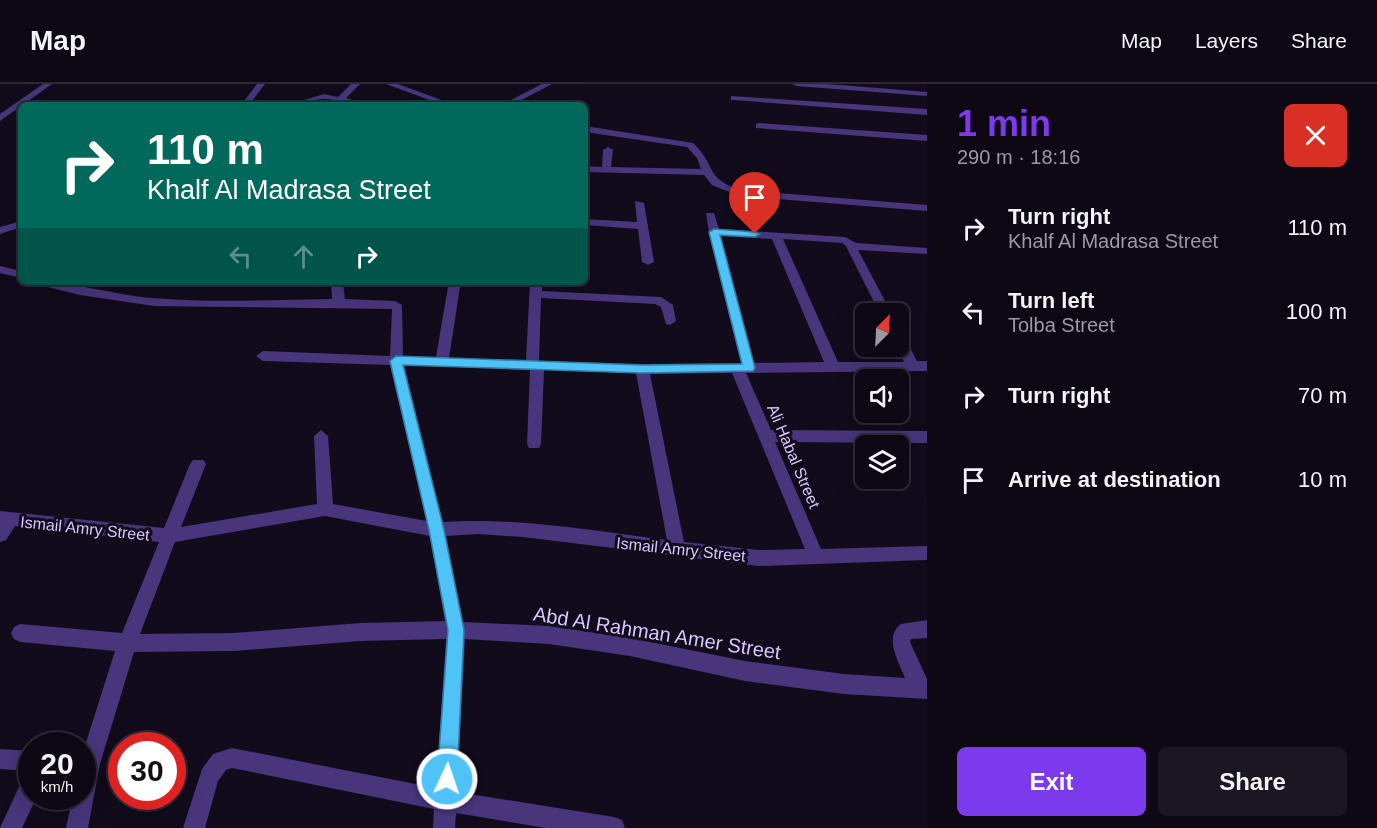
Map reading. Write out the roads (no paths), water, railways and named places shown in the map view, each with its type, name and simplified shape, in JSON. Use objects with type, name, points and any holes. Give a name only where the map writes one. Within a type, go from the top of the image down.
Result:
[{"type":"street","points":[[23,102],[48,84]]},
{"type":"street","points":[[247,102],[261,84]]},
{"type":"street","points":[[341,98],[356,84]]},
{"type":"street","points":[[390,84],[442,102]]},
{"type":"street","points":[[511,102],[548,84]]},
{"type":"street","points":[[796,84],[927,94]]},
{"type":"street","points":[[301,102],[318,96],[355,102]]},
{"type":"street","points":[[734,98],[927,112]]},
{"type":"street","points":[[0,118],[18,105]]},
{"type":"street","points":[[759,126],[927,138]]},
{"type":"street","points":[[588,129],[690,145],[699,154],[706,172],[716,186],[739,193],[927,208]]},
{"type":"street","points":[[606,170],[608,150]]},
{"type":"street","points":[[588,169],[706,172]]},
{"type":"street","points":[[639,203],[648,262]]},
{"type":"street","name":"Ali Habal Street","points":[[710,215],[743,368],[767,436],[817,558]]},
{"type":"street","points":[[588,222],[643,226]]},
{"type":"street","points":[[0,231],[18,225]]},
{"type":"street","points":[[714,232],[844,240],[851,246],[880,303]]},
{"type":"street","points":[[776,236],[833,367]]},
{"type":"street","points":[[851,246],[927,251]]},
{"type":"street","points":[[0,269],[18,274]]},
{"type":"street","points":[[56,285],[105,297],[164,303],[394,304],[398,308],[396,361],[436,530],[456,630],[444,828]]},
{"type":"street","points":[[337,285],[338,299],[341,303]]},
{"type":"street","points":[[442,363],[454,286]]},
{"type":"street","points":[[534,444],[536,288],[657,300],[667,305],[670,321]]},
{"type":"street","points":[[263,356],[642,369],[927,366]]},
{"type":"street","points":[[908,357],[913,366]]},
{"type":"street","points":[[642,369],[677,549]]},
{"type":"street","points":[[321,436],[325,509]]},
{"type":"street","points":[[767,436],[927,437]]},
{"type":"street","points":[[96,734],[127,643],[198,464]]},
{"type":"street","name":"Ismail Amry Street","points":[[5,519],[171,536],[325,509],[436,530],[478,527],[523,530],[759,558],[927,553]]},
{"type":"street","points":[[0,535],[5,519]]},
{"type":"street","name":"Abd Al Rahman Amer Street","points":[[20,633],[127,643],[234,642],[360,632],[456,630],[549,635],[630,647],[745,671],[844,684],[923,688]]},
{"type":"street","points":[[923,688],[901,642],[902,634],[907,630],[927,630]]},
{"type":"street","points":[[194,828],[209,776],[220,761],[232,758],[446,801],[614,828]]},
{"type":"street","points":[[0,759],[18,760]]},
{"type":"street","points":[[12,828],[20,810]]},
{"type":"street","points":[[77,828],[80,810]]}]
